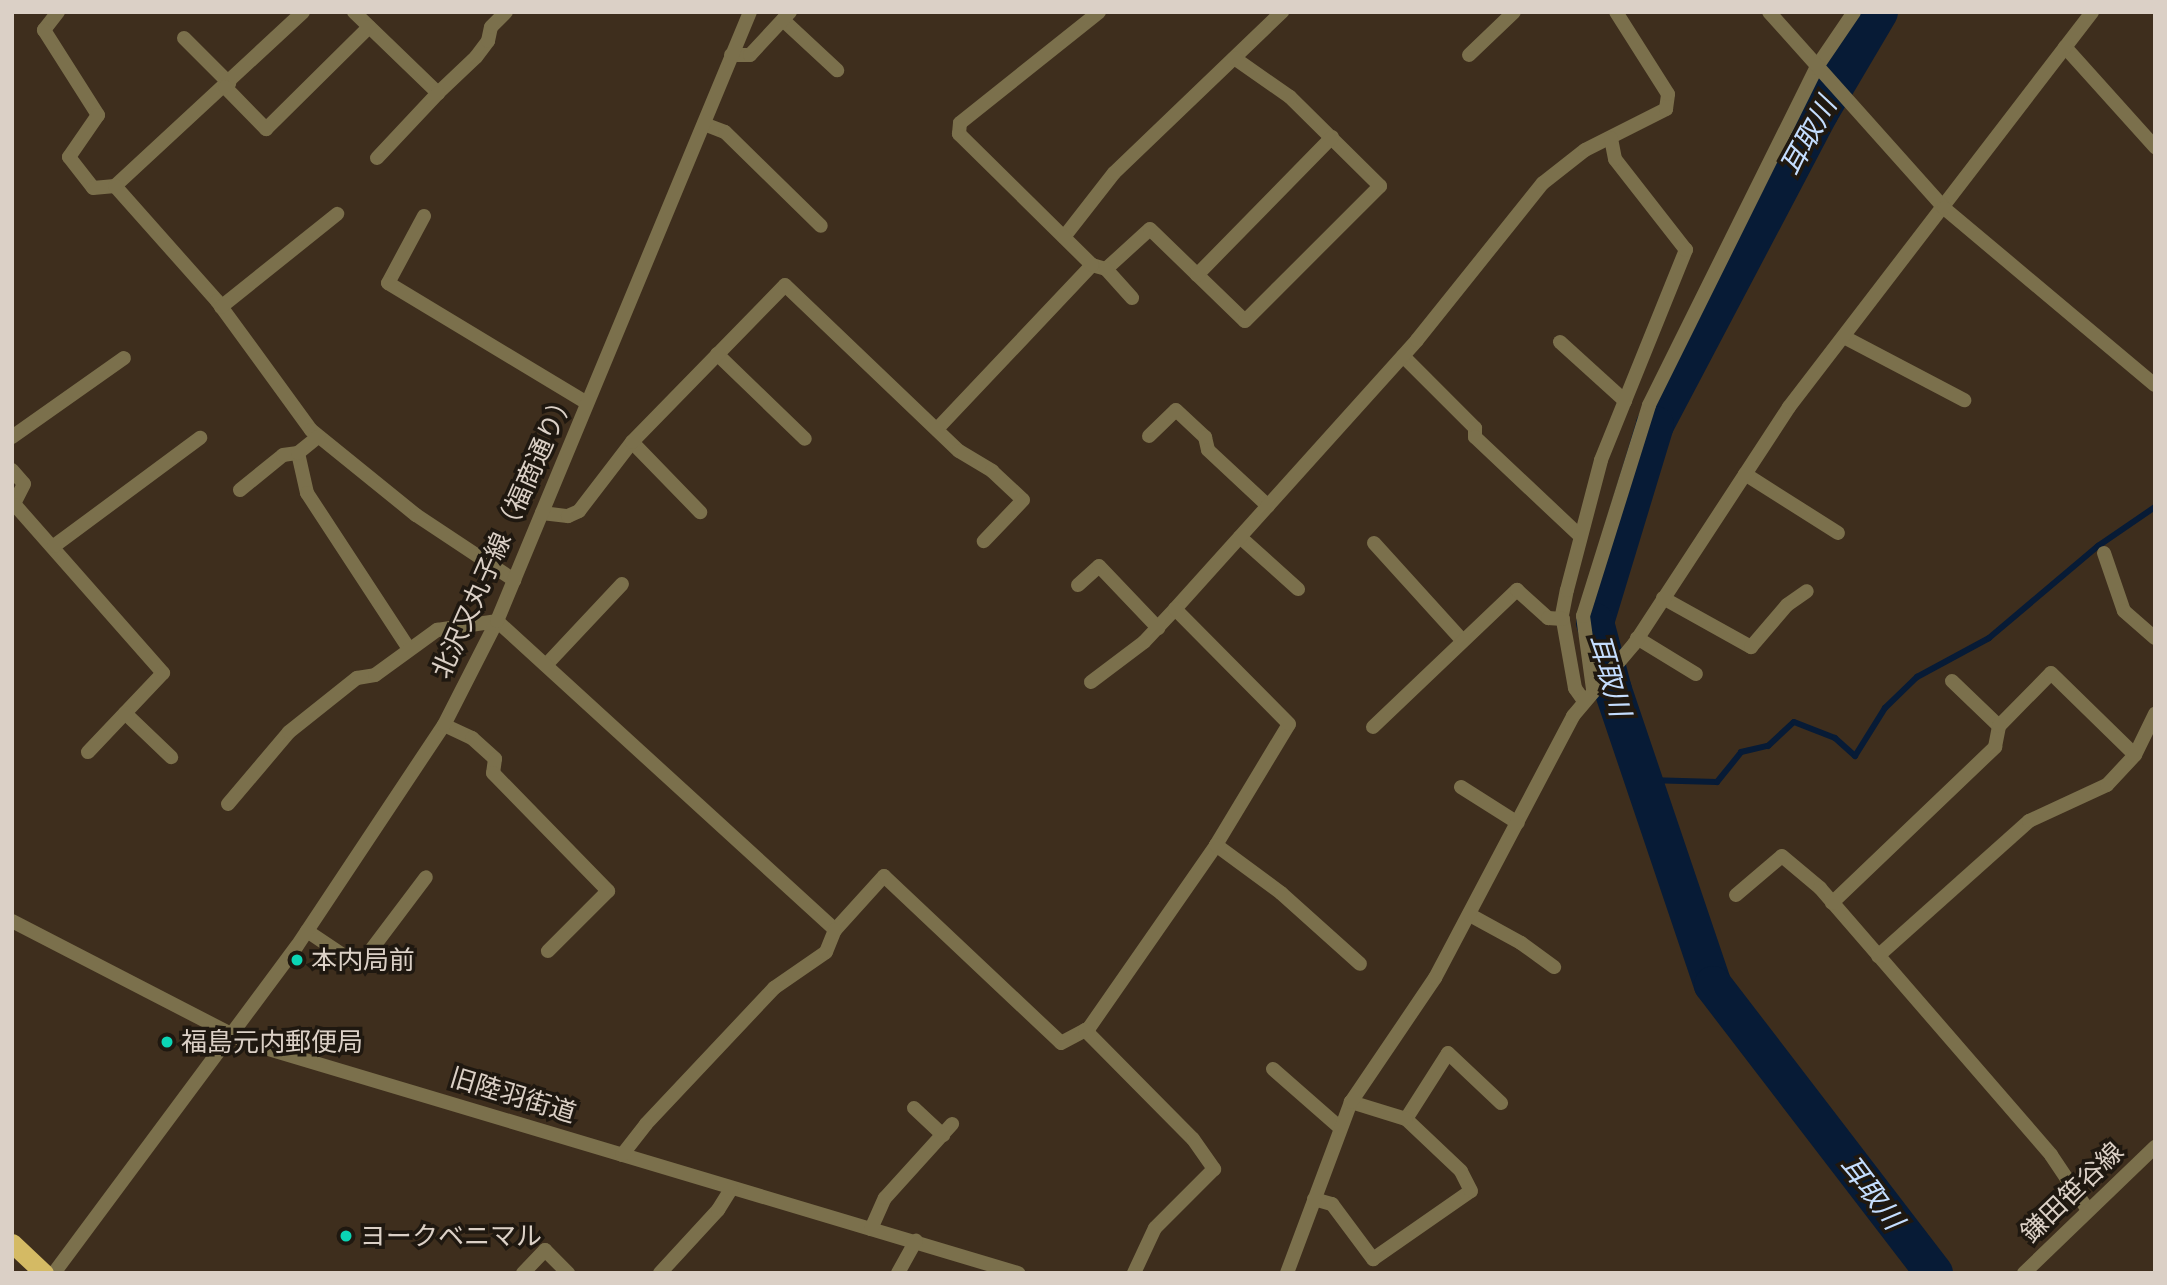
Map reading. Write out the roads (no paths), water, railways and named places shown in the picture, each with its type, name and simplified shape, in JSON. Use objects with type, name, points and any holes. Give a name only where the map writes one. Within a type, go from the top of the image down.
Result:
[{"type":"highway","points":[[12,1243],[44,1273]]},
{"type":"street","points":[[58,12],[44,30],[98,115],[69,157],[93,188],[115,186],[303,12]]},
{"type":"street","points":[[354,12],[438,93]]},
{"type":"street","points":[[377,159],[438,93],[477,57],[488,41],[491,27],[506,12]]},
{"type":"street","name":"北沢又丸子線（福商通り）","points":[[54,1273],[307,931],[444,725],[497,621],[750,12]]},
{"type":"street","points":[[1099,12],[960,123],[959,134],[1063,237],[1132,298]]},
{"type":"street","points":[[1063,237],[1114,173],[1282,12]]},
{"type":"street","points":[[1469,55],[1514,12]]},
{"type":"street","points":[[1091,682],[1158,628],[1403,356],[1543,183],[1585,150],[1666,109],[1668,94],[1616,12]]},
{"type":"street","points":[[1769,12],[1817,69],[1944,208],[2155,385]]},
{"type":"street","points":[[1591,691],[1583,616],[1649,405],[1817,69],[1854,12]]},
{"type":"street","points":[[1287,1273],[1350,1102],[1435,978],[1591,691],[1635,641],[1789,407],[2092,12]]},
{"type":"street","points":[[732,55],[750,55],[786,16],[836,69]]},
{"type":"street","points":[[184,38],[266,129],[369,27]]},
{"type":"street","points":[[2065,47],[2155,147]]},
{"type":"street","points":[[937,429],[1099,267],[1150,229],[1245,321],[1380,186],[1290,97],[1234,58]]},
{"type":"street","points":[[704,124],[725,132],[821,226]]},
{"type":"street","points":[[1197,275],[1332,137]]},
{"type":"street","points":[[1591,691],[1576,688],[1563,619],[1580,537],[1601,460],[1686,250],[1615,159],[1611,138]]},
{"type":"street","points":[[115,186],[221,307],[318,436],[416,515],[514,580]]},
{"type":"street","points":[[221,307],[337,214]]},
{"type":"street","points":[[424,216],[388,283],[587,403]]},
{"type":"street","points":[[542,513],[568,516],[579,511],[632,442],[785,285],[937,429],[1023,500],[984,541]]},
{"type":"street","points":[[1844,337],[1964,400]]},
{"type":"street","points":[[1560,342],[1625,401]]},
{"type":"street","points":[[718,354],[805,439]]},
{"type":"street","points":[[1403,356],[1475,428],[1475,437],[1580,537]]},
{"type":"street","points":[[12,437],[124,358]]},
{"type":"street","points":[[1149,436],[1176,410],[1205,437],[1208,450],[1268,506]]},
{"type":"street","points":[[240,490],[284,455],[298,453],[318,436]]},
{"type":"street","points":[[54,546],[200,438]]},
{"type":"street","points":[[632,442],[700,512]]},
{"type":"street","points":[[298,453],[307,493],[409,649]]},
{"type":"street","points":[[12,470],[24,484],[14,507],[54,546],[163,673],[88,751]]},
{"type":"street","points":[[1745,474],[1838,533]]},
{"type":"street","points":[[1240,537],[1298,589]]},
{"type":"street","points":[[1374,543],[1462,641]]},
{"type":"street","points":[[2104,552],[2124,611],[2155,638]]},
{"type":"street","points":[[1078,585],[1099,566],[1158,628]]},
{"type":"street","points":[[546,665],[622,584]]},
{"type":"street","points":[[1373,727],[1517,590],[1548,618],[1563,619]]},
{"type":"street","points":[[1663,598],[1751,647],[1787,605],[1807,591]]},
{"type":"street","points":[[622,1155],[646,1124],[775,988],[826,952],[835,930],[884,876],[1061,1043],[1085,1030],[1216,845],[1289,724],[1175,609]]},
{"type":"street","points":[[228,804],[289,732],[357,678],[375,675],[437,630],[497,621],[835,930]]},
{"type":"street","points":[[1635,641],[1696,674]]},
{"type":"street","points":[[1832,903],[1995,747],[1999,726],[2051,673],[2134,755]]},
{"type":"street","points":[[1952,681],[1999,726]]},
{"type":"street","points":[[125,713],[171,757]]},
{"type":"street","points":[[1878,956],[2029,821],[2088,797],[2107,785],[2134,755],[2155,714]]},
{"type":"street","points":[[444,725],[472,738],[495,759],[493,773],[608,891],[548,951]]},
{"type":"street","points":[[1461,787],[1518,823]]},
{"type":"street","points":[[1216,845],[1281,893],[1360,964]]},
{"type":"street","points":[[1736,895],[1782,856],[1832,903],[2052,1155],[2088,1210]]},
{"type":"street","points":[[307,931],[359,966],[426,877]]},
{"type":"street","points":[[1470,915],[1521,943],[1554,967]]},
{"type":"street","name":"旧陸羽街道","points":[[12,921],[98,969],[232,1032],[248,1043],[1018,1273]]},
{"type":"street","points":[[1085,1030],[1193,1139],[1214,1169],[1155,1228],[1134,1273]]},
{"type":"street","points":[[1406,1119],[1448,1053],[1501,1103]]},
{"type":"street","points":[[1273,1069],[1339,1127]]},
{"type":"street","points":[[1314,1199],[1332,1204],[1373,1259],[1471,1191],[1461,1171],[1406,1119],[1350,1102]]},
{"type":"street","points":[[871,1229],[885,1198],[948,1130],[914,1108]]},
{"type":"street","name":"鎌田笹谷線","points":[[2024,1273],[2155,1147]]},
{"type":"street","points":[[667,1270],[718,1210],[730,1189]]},
{"type":"street","points":[[898,1273],[916,1241]]},
{"type":"street","points":[[523,1273],[545,1250],[568,1273]]},
{"type":"waterway","name":"耳取川","points":[[1879,12],[1820,112],[1655,425],[1595,622],[1613,690],[1713,985],[1934,1273]]},
{"type":"waterway","points":[[1647,780],[1717,782],[1741,752],[1768,746],[1794,722],[1835,738],[1855,756],[1885,708],[1917,677],[1989,638],[2098,546],[2155,507]]},
{"type":"place","name":"本内局前","points":[[297,960]]},
{"type":"place","name":"福島元内郵便局","points":[[167,1042]]},
{"type":"place","name":"ヨークベニマル","points":[[346,1236]]}]
